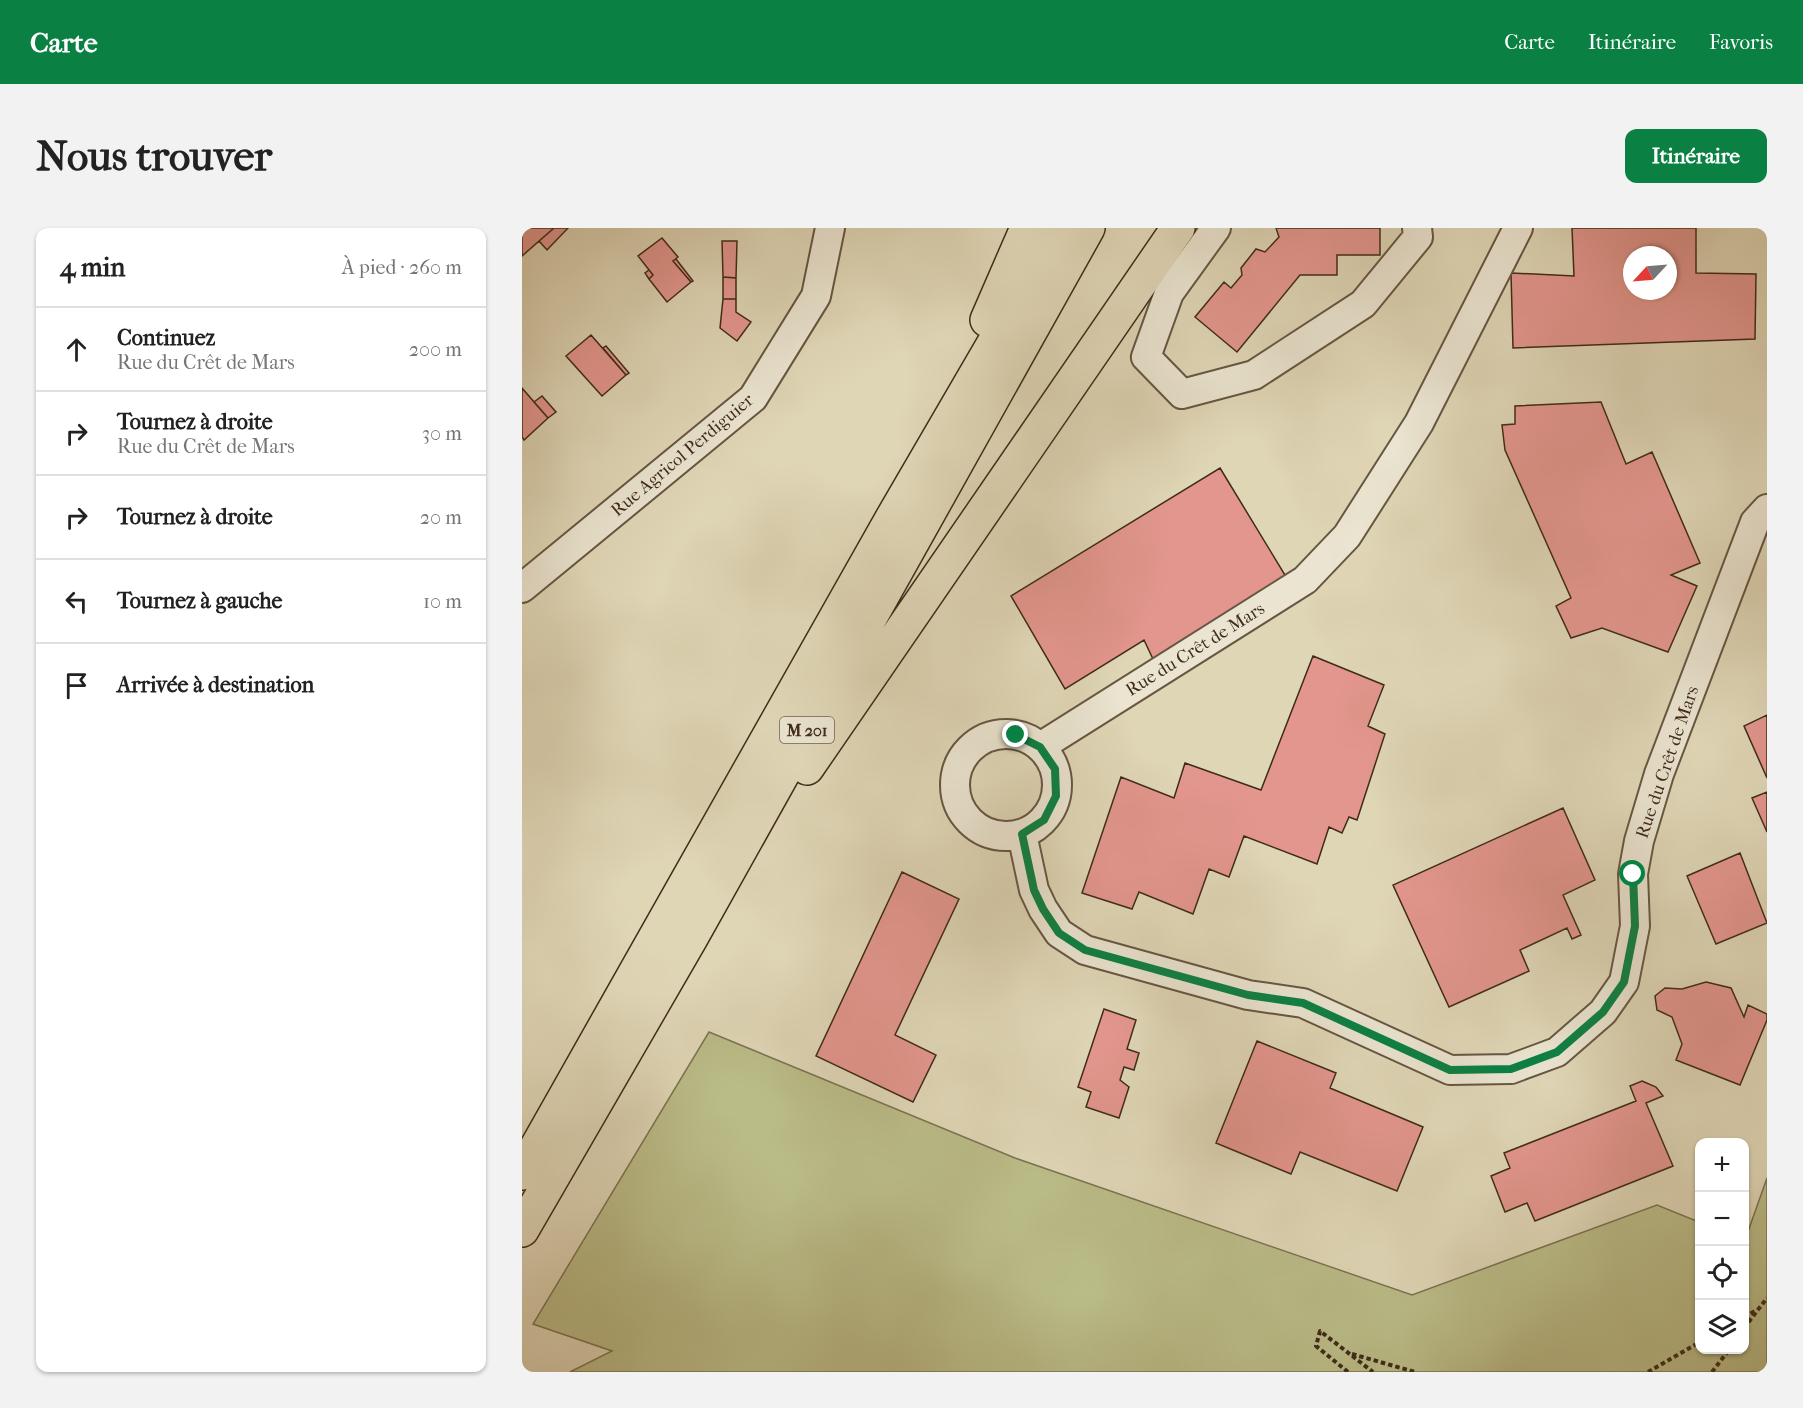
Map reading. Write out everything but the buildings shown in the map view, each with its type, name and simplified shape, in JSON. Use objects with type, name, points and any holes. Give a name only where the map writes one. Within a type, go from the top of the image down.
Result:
[{"type":"highway","points":[[895,513],[1027,228]]},
{"type":"highway","name":"M 201","points":[[522,1173],[895,513],[1061,228]]},
{"type":"highway","name":"M 201","points":[[522,1230],[691,938],[1088,228]]},
{"type":"highway","points":[[691,938],[1178,228]]},
{"type":"street","name":"Rue Agricol Perdiguier","points":[[522,588],[753,398],[816,296],[830,228]]},
{"type":"street","points":[[1216,228],[1169,293],[1146,357],[1182,394],[1254,375],[1363,304],[1418,237],[1418,228]]},
{"type":"street","name":"Rue du Crêt de Mars","points":[[1040,747],[1305,580],[1340,543],[1419,423],[1518,228]]},
{"type":"street","name":"Rue du Crêt de Mars","points":[[1022,834],[1034,890],[1043,909],[1059,933],[1085,950],[1248,995],[1303,1003],[1450,1070],[1511,1069],[1557,1052],[1603,1012],[1624,982],[1635,926],[1633,874],[1659,774],[1755,522],[1767,509]]},
{"type":"street","points":[[1016,735],[1040,747],[1055,769],[1056,796],[1044,820],[1022,834],[995,836],[971,824],[957,801],[955,775],[967,751],[990,736],[1016,735]]},
{"type":"path","points":[[1749,1321],[1767,1299]]},
{"type":"path","points":[[1749,1314],[1758,1309]]},
{"type":"path","points":[[1348,1372],[1316,1346],[1320,1331],[1373,1372]]},
{"type":"path","points":[[1648,1372],[1695,1345]]},
{"type":"path","points":[[1349,1353],[1415,1372]]},
{"type":"path","points":[[1713,1372],[1726,1354]]},
{"type":"green space","points":[[709,1032],[1015,1158],[1412,1295],[1657,1205],[1695,1220],[1695,1354],[1749,1354],[1749,1229],[1767,1178],[1767,1372],[570,1372],[612,1351],[533,1324]]},
{"type":"route","points":[[1016,735],[1040,747],[1055,769],[1056,796],[1044,820],[1022,834],[1034,890],[1059,933],[1085,950],[1248,995],[1303,1003],[1450,1070],[1511,1069],[1557,1052],[1603,1012],[1624,982],[1635,926],[1633,874]]}]
